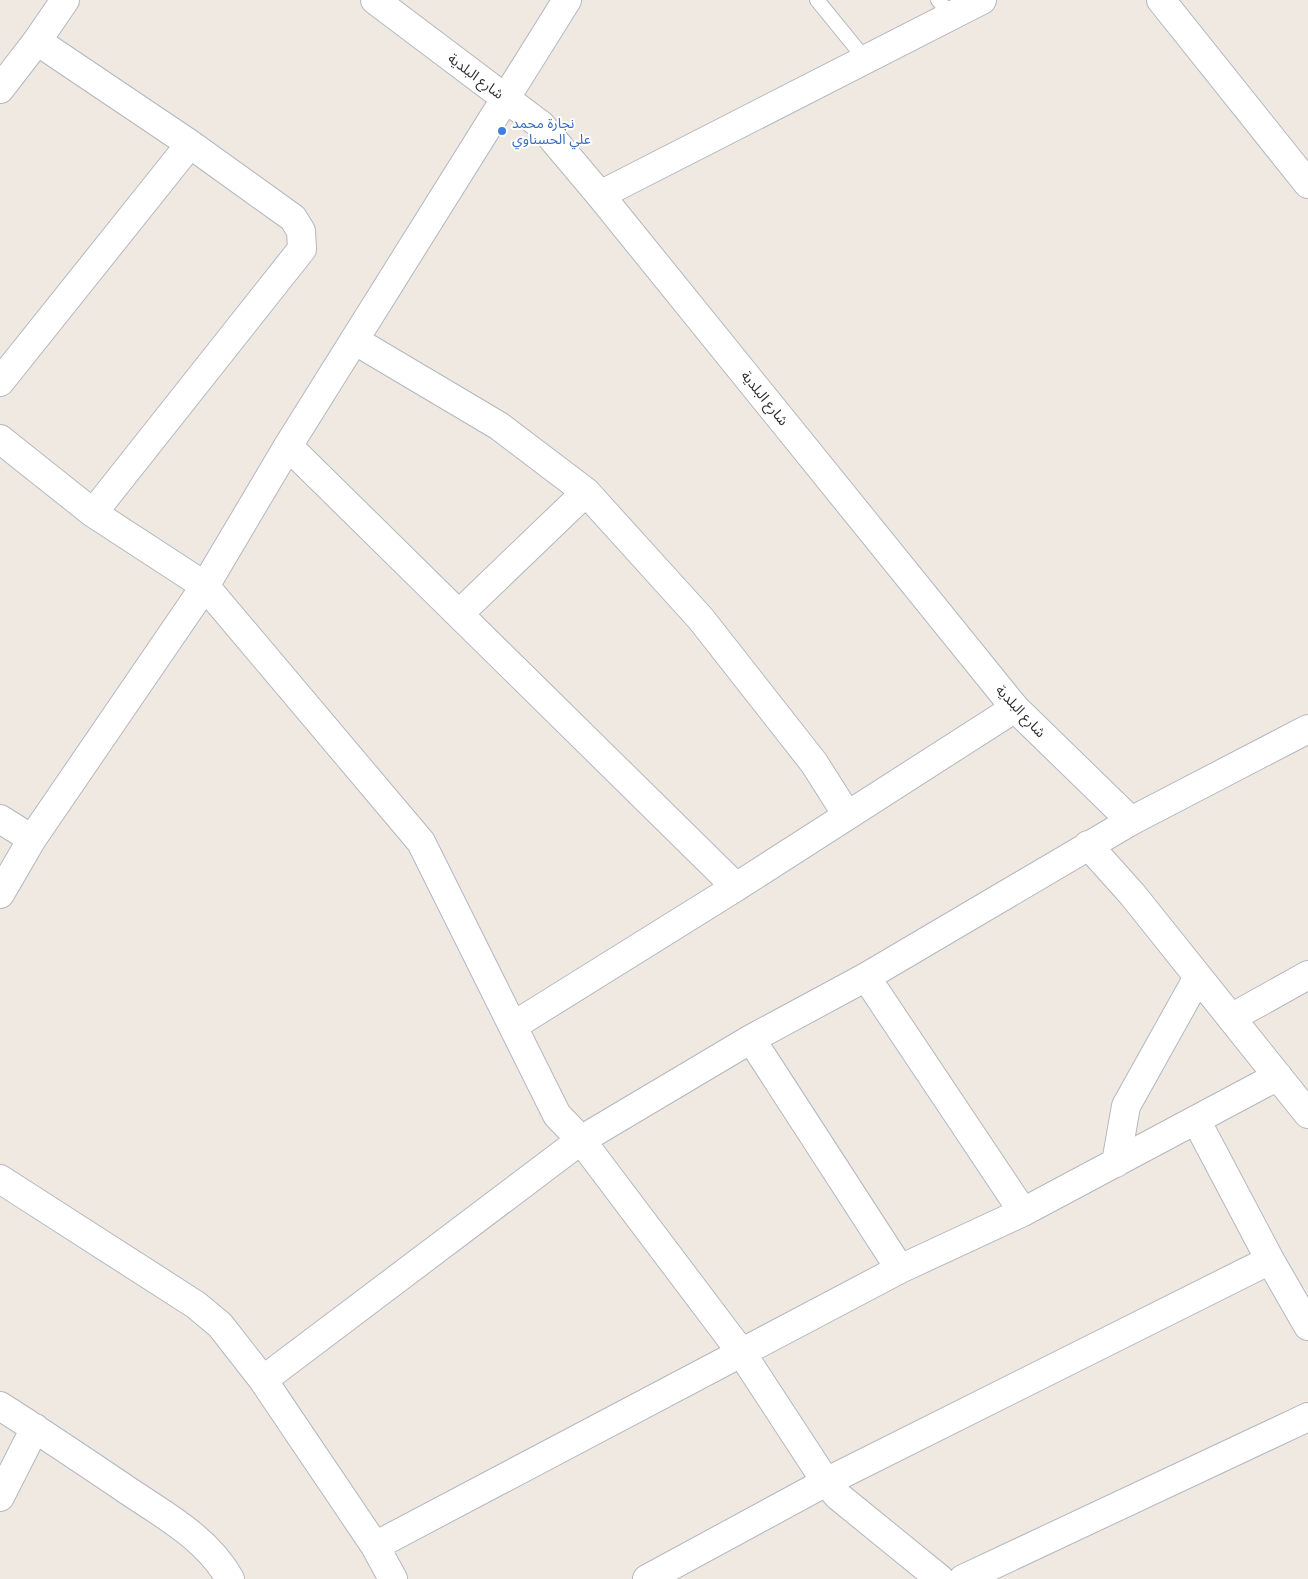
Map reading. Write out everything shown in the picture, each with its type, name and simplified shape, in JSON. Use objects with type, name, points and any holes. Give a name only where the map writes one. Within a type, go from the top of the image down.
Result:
[{"type":"street","points":[[0,89],[37,41],[65,0]]},
{"type":"street","name":"شارع البلدية","points":[[375,0],[541,125],[600,195],[1015,708],[1131,822]]},
{"type":"street","points":[[0,894],[32,838],[205,586],[288,446],[567,0]]},
{"type":"street","points":[[600,195],[865,59],[945,8],[982,0]]},
{"type":"street","points":[[1160,0],[1308,184]]},
{"type":"street","points":[[37,41],[190,144],[293,218],[300,231],[302,249],[93,512]]},
{"type":"street","points":[[0,382],[190,144]]},
{"type":"street","points":[[354,340],[499,426],[586,492],[701,618],[814,763],[847,815]]},
{"type":"street","points":[[0,439],[93,512],[205,586],[421,842],[557,1115],[581,1140],[741,1352],[826,1482],[838,1496],[940,1579]]},
{"type":"street","points":[[288,446],[736,887]]},
{"type":"street","points":[[459,614],[586,492]]},
{"type":"street","points":[[513,1026],[736,887],[1015,708]]},
{"type":"street","points":[[263,1380],[581,1140],[751,1040],[866,977],[1088,845],[1308,729]]},
{"type":"street","points":[[0,819],[32,838]]},
{"type":"street","points":[[1088,845],[1132,894],[1308,1114]]},
{"type":"street","points":[[1231,1018],[1308,975]]},
{"type":"street","points":[[866,977],[1023,1212]]},
{"type":"street","points":[[1116,1163],[1126,1106],[1198,977]]},
{"type":"street","points":[[751,1040],[900,1270]]},
{"type":"street","points":[[375,1546],[741,1352],[900,1270],[1023,1212],[1278,1076]]},
{"type":"street","points":[[1196,1120],[1270,1260],[1308,1326]]},
{"type":"street","points":[[0,1179],[196,1305],[220,1325],[263,1380],[375,1546],[393,1579]]},
{"type":"street","points":[[647,1579],[826,1482],[1270,1260]]},
{"type":"street","points":[[0,1406],[36,1428],[191,1533],[224,1569],[230,1579]]},
{"type":"street","points":[[963,1579],[1308,1417]]},
{"type":"street","points":[[0,1497],[36,1428]]},
{"type":"lane","points":[[817,0],[865,59]]},
{"type":"place","name":"نجارة محمد علي الحسناوي","points":[[502,131]]}]
